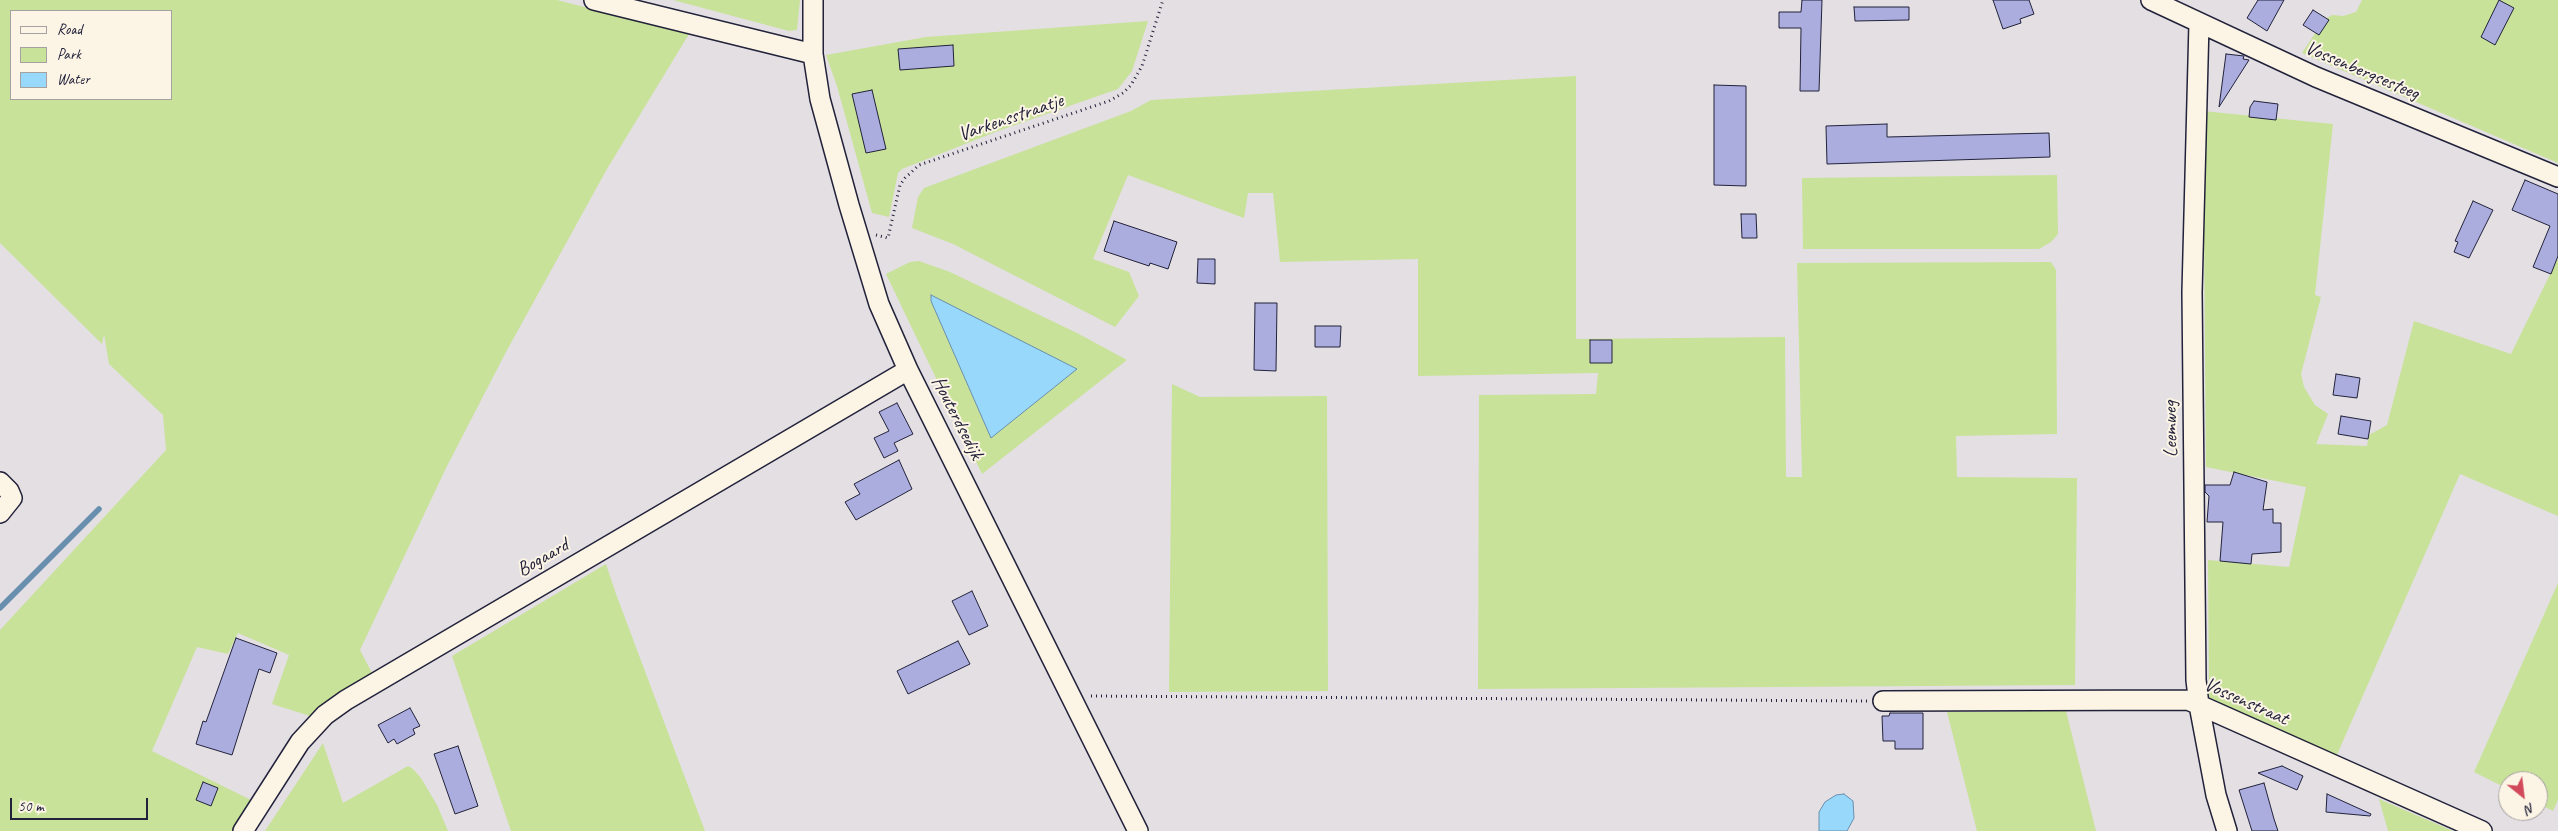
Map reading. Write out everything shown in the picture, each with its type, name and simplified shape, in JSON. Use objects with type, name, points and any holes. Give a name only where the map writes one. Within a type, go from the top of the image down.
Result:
[{"type":"street","points":[[594,0],[813,54]]},
{"type":"street","name":"Houterdsedijk","points":[[813,0],[813,54],[820,99],[879,304],[908,370],[1138,831]]},
{"type":"street","name":"Vossenbergsesteeg","points":[[2151,0],[2316,77],[2558,177]]},
{"type":"street","name":"Leemweg","points":[[2199,23],[2192,292],[2196,680],[2198,705],[2216,795],[2227,831]]},
{"type":"street","name":"Bogaard","points":[[243,831],[300,742],[325,715],[346,700],[908,370]]},
{"type":"street","points":[[0,482],[9,491],[12,498],[0,513]]},
{"type":"street","name":"Vossenstraat","points":[[1883,701],[2188,700],[2482,831]]},
{"type":"path","name":"Varkensstraatje","points":[[856,229],[888,238],[900,185],[919,165],[1109,101],[1123,93],[1131,85],[1142,66],[1163,0]]},
{"type":"path","points":[[1070,696],[1883,701]]},
{"type":"green space","points":[[0,0],[557,0],[689,34],[607,169],[506,352],[446,468],[360,650],[372,673],[310,716],[272,704],[289,655],[238,633],[228,654],[197,647],[152,751],[251,800],[232,831],[0,831],[0,630],[166,450],[163,415],[109,364],[104,334],[102,344],[0,243]]},
{"type":"green space","points":[[673,0],[800,0],[797,30],[789,31]]},
{"type":"green space","points":[[2362,0],[2558,0],[2558,163],[2302,53],[2324,20],[2332,15],[2343,16],[2356,12]]},
{"type":"green space","points":[[1148,21],[1132,71],[1118,89],[998,131],[902,169],[898,173],[889,217],[872,213],[837,86],[826,55],[926,37]]},
{"type":"green space","points":[[1576,76],[1576,339],[1785,337],[1786,477],[1802,477],[1797,263],[2051,262],[2056,270],[2057,434],[1956,436],[1957,477],[2077,478],[2075,685],[1478,689],[1479,395],[1596,394],[1598,373],[1418,376],[1418,259],[1280,262],[1273,193],[1248,193],[1244,218],[1128,175],[1093,259],[1129,272],[1139,296],[1115,327],[953,244],[912,228],[918,197],[924,188],[1131,111],[1151,100]]},
{"type":"green space","points":[[2203,111],[2333,124],[2315,295],[2321,297],[2301,374],[2304,387],[2315,405],[2328,414],[2316,444],[2367,446],[2369,435],[2387,425],[2414,321],[2511,354],[2558,258],[2558,516],[2460,474],[2336,757],[2214,706],[2209,696],[2208,560],[2289,567],[2306,487],[2206,467]]},
{"type":"green space","points":[[2057,175],[2058,234],[2051,242],[2039,249],[1803,249],[1802,178]]},
{"type":"green space","points":[[919,261],[950,272],[1077,333],[1127,360],[982,474],[886,274],[910,262]],"holes":[[[932,301],[1076,369],[991,437]]]},
{"type":"green space","points":[[1172,384],[1200,397],[1327,396],[1328,691],[1169,692]]},
{"type":"green space","points":[[606,564],[705,831],[511,831],[452,656]]},
{"type":"green space","points":[[2558,583],[2558,800],[2553,811],[2548,808],[2548,771],[2498,771],[2498,784],[2474,772]]},
{"type":"green space","points":[[2066,711],[2096,831],[1977,831],[1947,712]]},
{"type":"green space","points":[[323,743],[343,803],[408,766],[421,778],[437,805],[448,831],[265,831]]},
{"type":"green space","points":[[2379,799],[2453,831],[2388,831]]},
{"type":"water","points":[[931,295],[1077,369],[991,438],[931,301]]},
{"type":"water","points":[[1844,794],[1853,801],[1854,818],[1847,831],[1819,831],[1819,812],[1825,802],[1836,795]]},
{"type":"building","points":[[1802,0],[1822,0],[1819,91],[1800,91],[1801,28],[1779,28],[1779,12],[1801,12]]},
{"type":"building","points":[[1993,0],[2029,0],[2034,14],[2020,19],[2021,23],[2003,29]]},
{"type":"building","points":[[2258,0],[2284,0],[2267,31],[2247,18]]},
{"type":"building","points":[[2499,0],[2514,8],[2495,45],[2481,37]]},
{"type":"building","points":[[1854,7],[1909,7],[1909,20],[1855,21]]},
{"type":"building","points":[[2313,10],[2329,20],[2319,35],[2303,25]]},
{"type":"building","points":[[953,45],[954,66],[900,70],[898,49]]},
{"type":"building","points":[[2226,54],[2244,56],[2243,59],[2249,60],[2219,107]]},
{"type":"building","points":[[1714,85],[1746,86],[1746,186],[1714,185]]},
{"type":"building","points":[[872,90],[886,149],[866,153],[852,94]]},
{"type":"building","points":[[2254,101],[2278,104],[2276,120],[2249,117],[2250,107]]},
{"type":"building","points":[[1887,124],[1887,137],[2049,133],[2050,157],[1827,164],[1826,126]]},
{"type":"building","points":[[2525,180],[2558,194],[2558,256],[2551,274],[2533,267],[2550,226],[2512,210]]},
{"type":"building","points":[[2473,201],[2493,210],[2469,258],[2454,252],[2458,242],[2455,241]]},
{"type":"building","points":[[1741,214],[1756,214],[1757,238],[1742,238]]},
{"type":"building","points":[[1114,221],[1177,242],[1168,269],[1150,263],[1149,266],[1104,251]]},
{"type":"building","points":[[1198,259],[1215,259],[1215,284],[1197,283]]},
{"type":"building","points":[[1255,303],[1277,303],[1276,371],[1254,370]]},
{"type":"building","points":[[1315,326],[1341,326],[1340,347],[1315,347]]},
{"type":"building","points":[[1590,340],[1612,340],[1612,363],[1590,363]]},
{"type":"building","points":[[2336,374],[2360,378],[2357,398],[2333,395]]},
{"type":"building","points":[[897,403],[913,434],[894,443],[898,451],[884,458],[874,438],[889,431],[879,412]]},
{"type":"building","points":[[2341,416],[2371,421],[2368,439],[2338,434]]},
{"type":"building","points":[[899,460],[912,489],[856,520],[845,502],[860,494],[854,484]]},
{"type":"building","points":[[2234,472],[2267,482],[2263,510],[2273,509],[2273,523],[2281,523],[2281,552],[2252,554],[2251,564],[2220,561],[2223,522],[2207,522],[2209,496],[2205,492],[2205,485],[2230,485]]},
{"type":"building","points":[[972,591],[988,626],[969,635],[952,601]]},
{"type":"building","points":[[236,638],[277,653],[270,673],[259,669],[232,755],[196,744],[203,721],[206,722]]},
{"type":"building","points":[[958,641],[970,664],[908,694],[897,671]]},
{"type":"building","points":[[410,708],[420,726],[413,729],[415,734],[397,744],[394,739],[388,743],[378,725]]},
{"type":"building","points":[[1890,713],[1923,713],[1923,749],[1895,749],[1895,741],[1883,741],[1882,716],[1889,716]]},
{"type":"building","points":[[458,746],[478,806],[455,814],[434,754]]},
{"type":"building","points":[[2282,766],[2303,776],[2297,790],[2258,773]]},
{"type":"building","points":[[203,782],[218,788],[211,806],[196,800]]},
{"type":"building","points":[[2264,783],[2278,831],[2252,831],[2239,790]]},
{"type":"building","points":[[2327,794],[2371,814],[2370,816],[2326,812]]},
{"type":"waterway","points":[[0,608],[99,509]]}]
